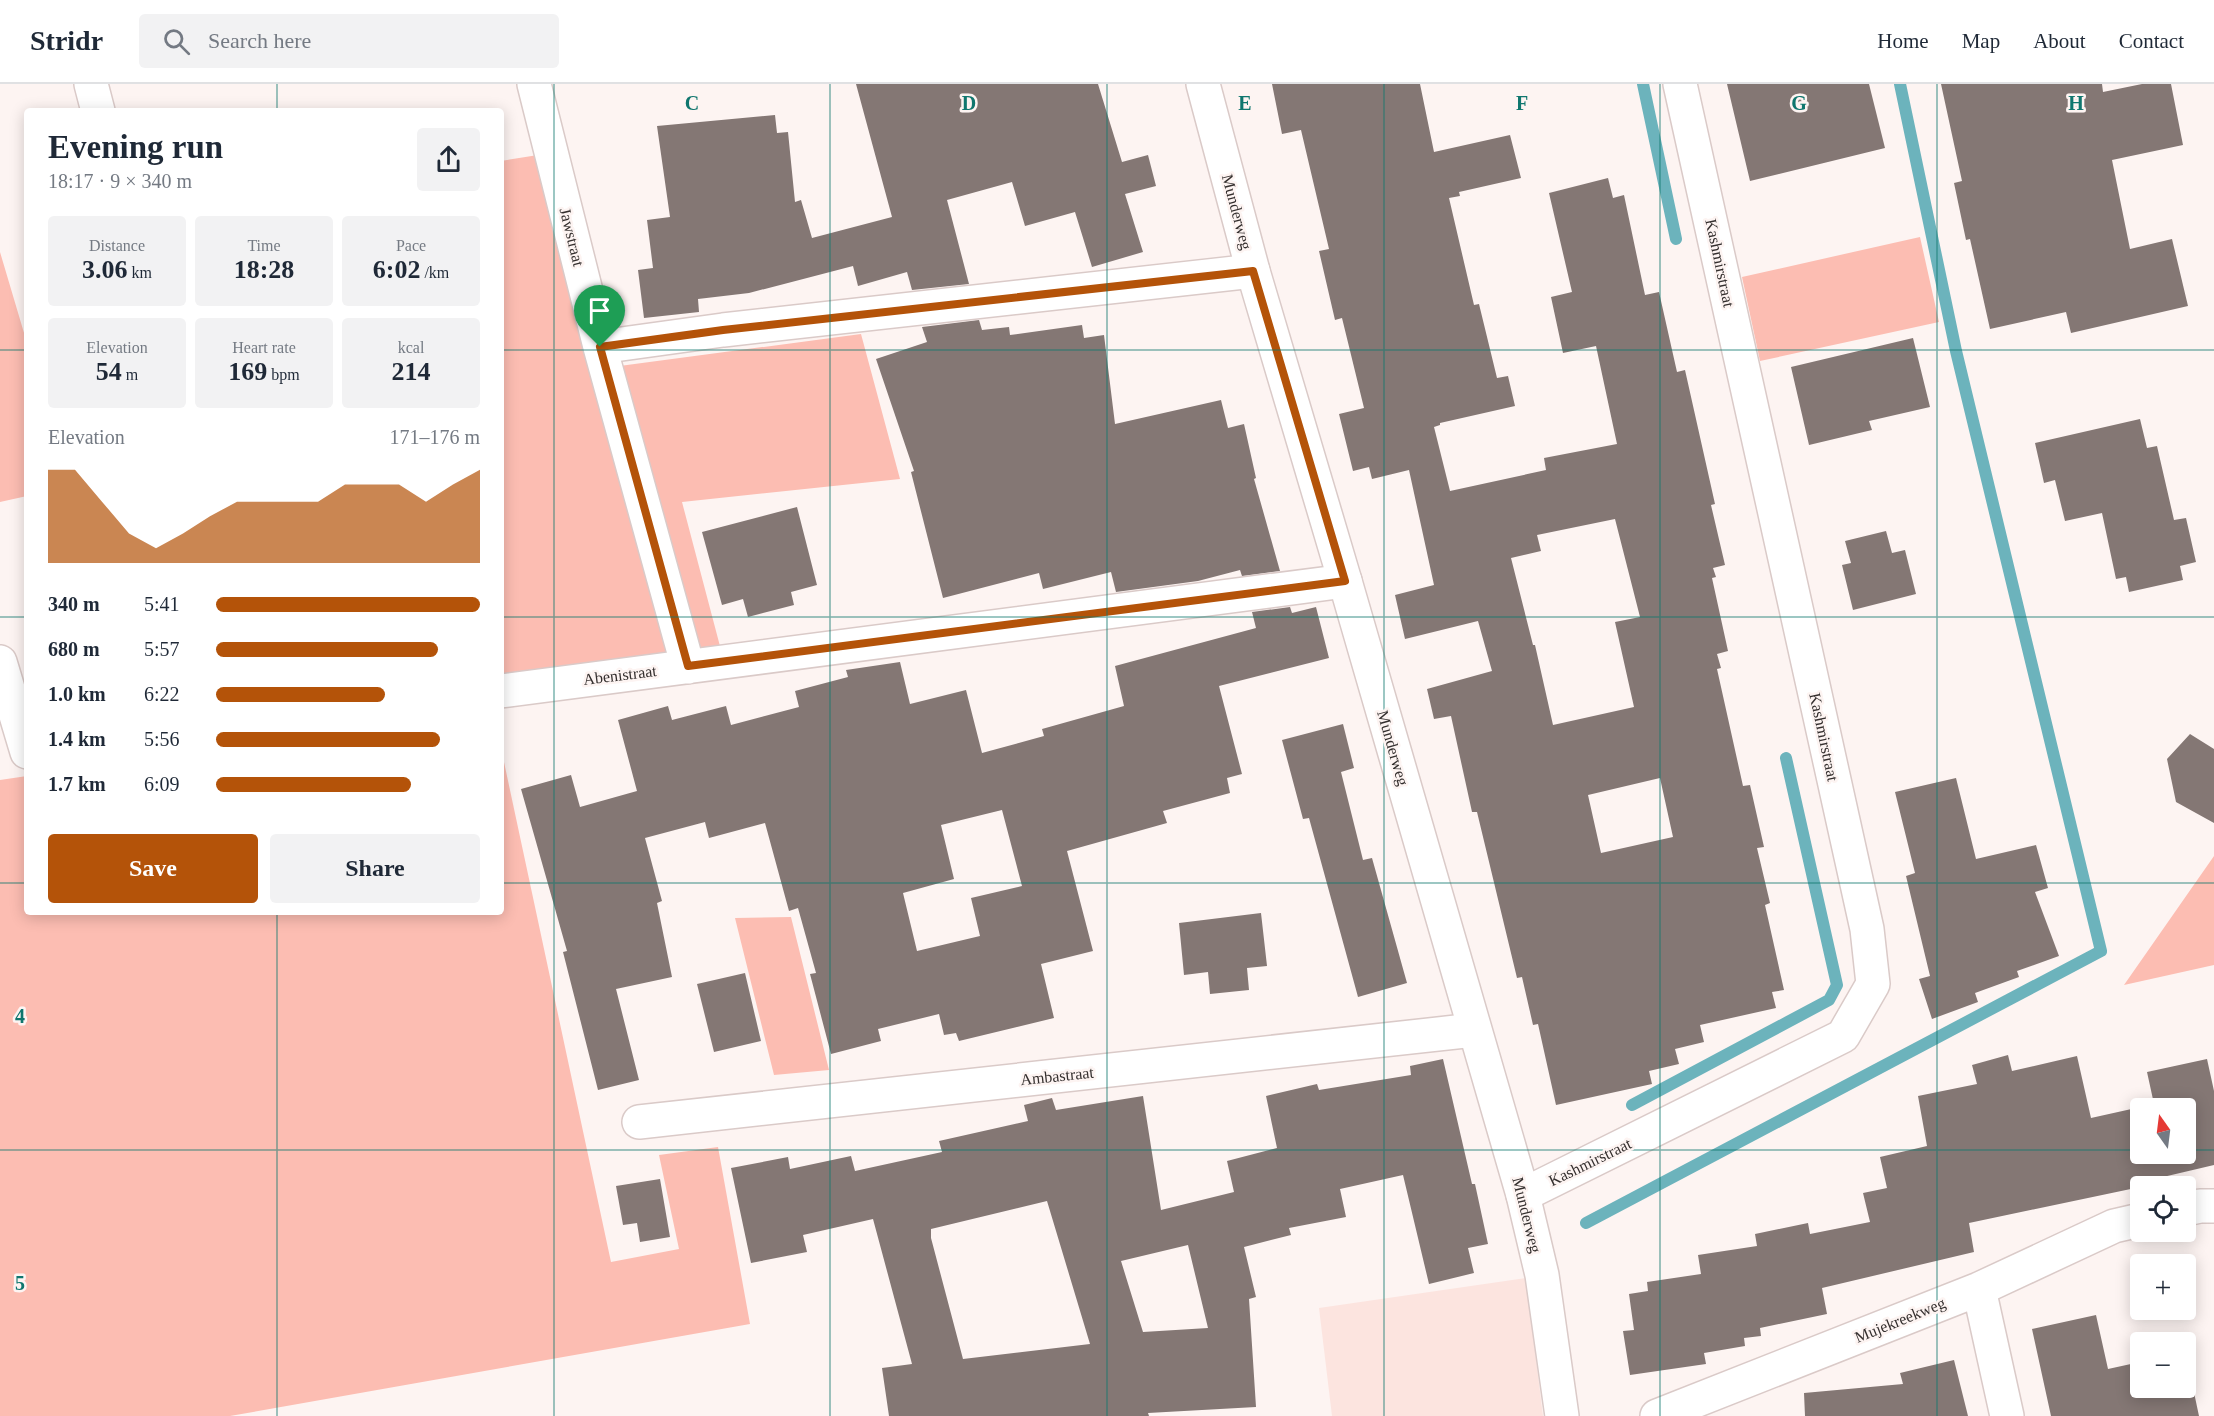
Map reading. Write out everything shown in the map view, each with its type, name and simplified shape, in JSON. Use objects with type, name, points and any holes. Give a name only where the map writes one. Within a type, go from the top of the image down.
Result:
[{"type":"street","points":[[91,84],[97,108]]},
{"type":"street","name":"Jawstraat","points":[[534,84],[600,347],[688,666]]},
{"type":"street","name":"Munderweg","points":[[1203,84],[1253,271],[1523,1195],[1542,1275],[1562,1416]]},
{"type":"street","name":"Kashmirstraat","points":[[1523,1195],[1843,1036],[1873,984],[1867,929],[1680,84]]},
{"type":"street","points":[[600,347],[723,330],[1253,271]]},
{"type":"street","name":"Abenistraat","points":[[504,691],[1345,581]]},
{"type":"street","points":[[0,662],[24,742]]},
{"type":"street","points":[[0,756],[24,752]]},
{"type":"street","name":"Ambastraat","points":[[639,1122],[1474,1030]]},
{"type":"street","points":[[2196,1207],[2214,1206]]},
{"type":"street","name":"Mujekreekweg","points":[[1657,1416],[1978,1289],[2114,1226],[2130,1222]]},
{"type":"street","points":[[1978,1289],[2007,1416]]},
{"type":"shaded area","points":[[538,155],[597,369],[861,334],[900,479],[682,502],[721,650],[504,680],[504,161]]},
{"type":"shaded area","points":[[1920,237],[1939,322],[1760,361],[1742,277]]},
{"type":"shaded area","points":[[0,252],[24,333],[24,497],[0,502]]},
{"type":"shaded area","points":[[504,762],[611,1262],[679,1249],[659,1155],[718,1147],[750,1324],[230,1416],[0,1416],[0,780],[24,776],[24,915],[504,915]]},
{"type":"shaded area","points":[[2214,856],[2214,965],[2124,985]]},
{"type":"shaded area","points":[[791,917],[829,1070],[774,1075],[735,918]]},
{"type":"shaded area","points":[[1526,1278],[1543,1416],[1332,1416],[1319,1308]]},
{"type":"building","points":[[856,84],[1098,84],[1122,162],[1148,155],[1156,186],[1125,194],[1143,252],[1092,267],[1075,212],[1025,226],[1012,182],[947,200],[969,284],[912,290],[907,272],[858,286],[853,266],[749,293],[698,299],[699,312],[644,318],[638,270],[653,268],[647,220],[670,217],[657,126],[775,115],[777,133],[788,132],[795,202],[801,200],[812,238],[892,217]]},
{"type":"building","points":[[1272,84],[1420,84],[1434,152],[1510,135],[1521,178],[1459,192],[1460,196],[1449,198],[1474,305],[1479,304],[1497,378],[1508,376],[1515,406],[1440,423],[1434,427],[1450,491],[1546,470],[1544,458],[1617,444],[1596,346],[1563,353],[1551,297],[1572,292],[1549,193],[1608,178],[1613,198],[1624,195],[1645,295],[1659,292],[1677,372],[1685,370],[1715,504],[1711,505],[1725,565],[1713,568],[1716,577],[1712,578],[1728,651],[1717,654],[1721,668],[1717,669],[1743,786],[1750,785],[1764,847],[1757,848],[1770,903],[1765,905],[1784,990],[1772,992],[1776,1008],[1700,1025],[1704,1042],[1675,1049],[1679,1064],[1649,1071],[1652,1084],[1556,1105],[1538,1024],[1533,1025],[1522,977],[1517,978],[1477,812],[1472,812],[1451,716],[1434,719],[1427,689],[1492,671],[1478,621],[1405,639],[1395,595],[1434,585],[1409,470],[1372,479],[1369,467],[1353,471],[1339,414],[1364,408],[1342,318],[1335,320],[1319,251],[1329,249],[1301,130],[1282,134]],"holes":[[[1615,519],[1640,617],[1615,622],[1634,707],[1553,725],[1535,645],[1533,645],[1511,558],[1541,551],[1537,535]],[[1660,778],[1673,837],[1601,853],[1588,795]]]},
{"type":"building","points":[[1727,84],[1869,84],[1885,148],[1750,181]]},
{"type":"building","points":[[1941,84],[2102,84],[2103,92],[2142,84],[2171,84],[2183,145],[2112,160],[2130,249],[2172,239],[2188,306],[2071,333],[2066,312],[1990,329],[1970,239],[1966,240],[1954,183],[1962,181]]},
{"type":"building","points":[[979,320],[982,330],[1009,327],[1010,335],[1082,325],[1084,338],[1104,335],[1115,424],[1221,400],[1228,428],[1244,424],[1256,478],[1254,479],[1280,571],[1242,576],[1240,570],[1198,581],[1116,592],[1111,572],[1043,589],[1039,573],[943,598],[911,472],[914,471],[876,359],[927,342],[922,327]]},
{"type":"building","points":[[1913,338],[1930,407],[1869,421],[1872,430],[1809,445],[1791,367]]},
{"type":"building","points":[[2140,419],[2147,448],[2157,446],[2174,520],[2186,518],[2196,562],[2180,566],[2183,580],[2129,592],[2126,577],[2116,579],[2102,513],[2065,521],[2055,480],[2044,483],[2035,443]]},
{"type":"building","points":[[797,507],[817,585],[791,592],[794,605],[748,617],[743,599],[722,605],[702,532]]},
{"type":"building","points":[[1886,531],[1892,553],[1905,550],[1916,594],[1853,610],[1842,565],[1851,563],[1845,541]]},
{"type":"building","points":[[1290,607],[1292,613],[1316,607],[1329,658],[1219,686],[1242,774],[1227,778],[1230,793],[1163,811],[1167,823],[1067,851],[1093,951],[1041,964],[1054,1018],[959,1041],[956,1033],[944,1035],[939,1014],[878,1029],[881,1041],[831,1054],[810,974],[816,973],[798,908],[789,911],[765,823],[709,838],[705,822],[645,838],[662,901],[657,903],[672,977],[616,989],[639,1080],[598,1090],[563,952],[567,951],[521,789],[571,775],[580,807],[637,791],[618,720],[668,706],[672,720],[726,706],[731,725],[799,707],[795,691],[848,677],[846,670],[900,662],[910,704],[966,690],[982,753],[1044,736],[1042,729],[1124,706],[1115,666],[1256,628],[1252,612]],"holes":[[[1002,810],[1022,886],[971,898],[980,936],[917,951],[903,893],[954,879],[941,825]]]},
{"type":"building","points":[[1343,724],[1354,768],[1341,772],[1363,860],[1372,858],[1407,983],[1358,997],[1309,818],[1303,819],[1282,740]]},
{"type":"building","points":[[2190,734],[2214,749],[2214,823],[2176,802],[2167,759]]},
{"type":"building","points":[[1956,778],[1976,859],[2036,845],[2048,888],[2035,892],[2059,956],[2017,971],[2019,977],[1975,993],[1978,1002],[1932,1019],[1919,979],[1930,976],[1906,876],[1915,873],[1895,792]]},
{"type":"building","points":[[1261,913],[1267,966],[1247,968],[1249,990],[1210,994],[1208,972],[1184,975],[1179,923]]},
{"type":"building","points":[[745,973],[761,1041],[714,1052],[697,984]]},
{"type":"building","points":[[2008,1055],[2012,1071],[2077,1056],[2091,1118],[2130,1109],[2130,1164],[2196,1164],[2196,1098],[2153,1098],[2147,1072],[2207,1059],[2214,1091],[2214,1165],[2167,1176],[2130,1176],[2130,1189],[1969,1223],[1974,1252],[1822,1288],[1827,1314],[1760,1328],[1761,1336],[1744,1338],[1745,1346],[1704,1353],[1706,1364],[1630,1375],[1623,1331],[1634,1330],[1629,1294],[1648,1291],[1647,1282],[1701,1274],[1698,1255],[1757,1246],[1755,1234],[1808,1223],[1810,1234],[1870,1222],[1863,1193],[1887,1188],[1880,1157],[1927,1146],[1918,1096],[1977,1084],[1972,1065]]},
{"type":"building","points":[[1443,1059],[1488,1244],[1468,1248],[1474,1273],[1429,1284],[1403,1175],[1340,1189],[1346,1217],[1289,1228],[1291,1235],[1244,1247],[1256,1297],[1249,1299],[1256,1407],[1148,1413],[1149,1416],[889,1416],[882,1368],[912,1364],[873,1219],[803,1235],[807,1252],[751,1263],[731,1168],[788,1157],[790,1169],[851,1156],[855,1171],[942,1152],[939,1141],[1028,1121],[1024,1105],[1052,1098],[1056,1110],[1143,1096],[1161,1210],[1234,1192],[1227,1161],[1277,1148],[1266,1096],[1317,1084],[1319,1090],[1411,1075],[1410,1066]],"holes":[[[1047,1201],[1090,1344],[963,1359],[931,1238],[931,1229]],[[1188,1245],[1208,1328],[1143,1332],[1121,1261]]]},
{"type":"building","points":[[660,1179],[670,1237],[640,1242],[637,1223],[623,1225],[616,1186]]},
{"type":"building","points":[[2096,1315],[2108,1369],[2130,1364],[2130,1398],[2195,1398],[2199,1416],[2051,1416],[2032,1329]]},
{"type":"building","points":[[1954,1360],[1968,1416],[1805,1416],[1804,1393],[1903,1384],[1900,1373]]},
{"type":"waterway","points":[[1643,84],[1676,239]]},
{"type":"waterway","points":[[1586,1223],[2101,951],[1956,351],[1900,84]]},
{"type":"waterway","points":[[1632,1105],[1829,1000],[1837,985],[1786,758]]},
{"type":"route","points":[[1253,271],[1345,581],[688,666],[600,347],[723,330],[1253,271]]}]
